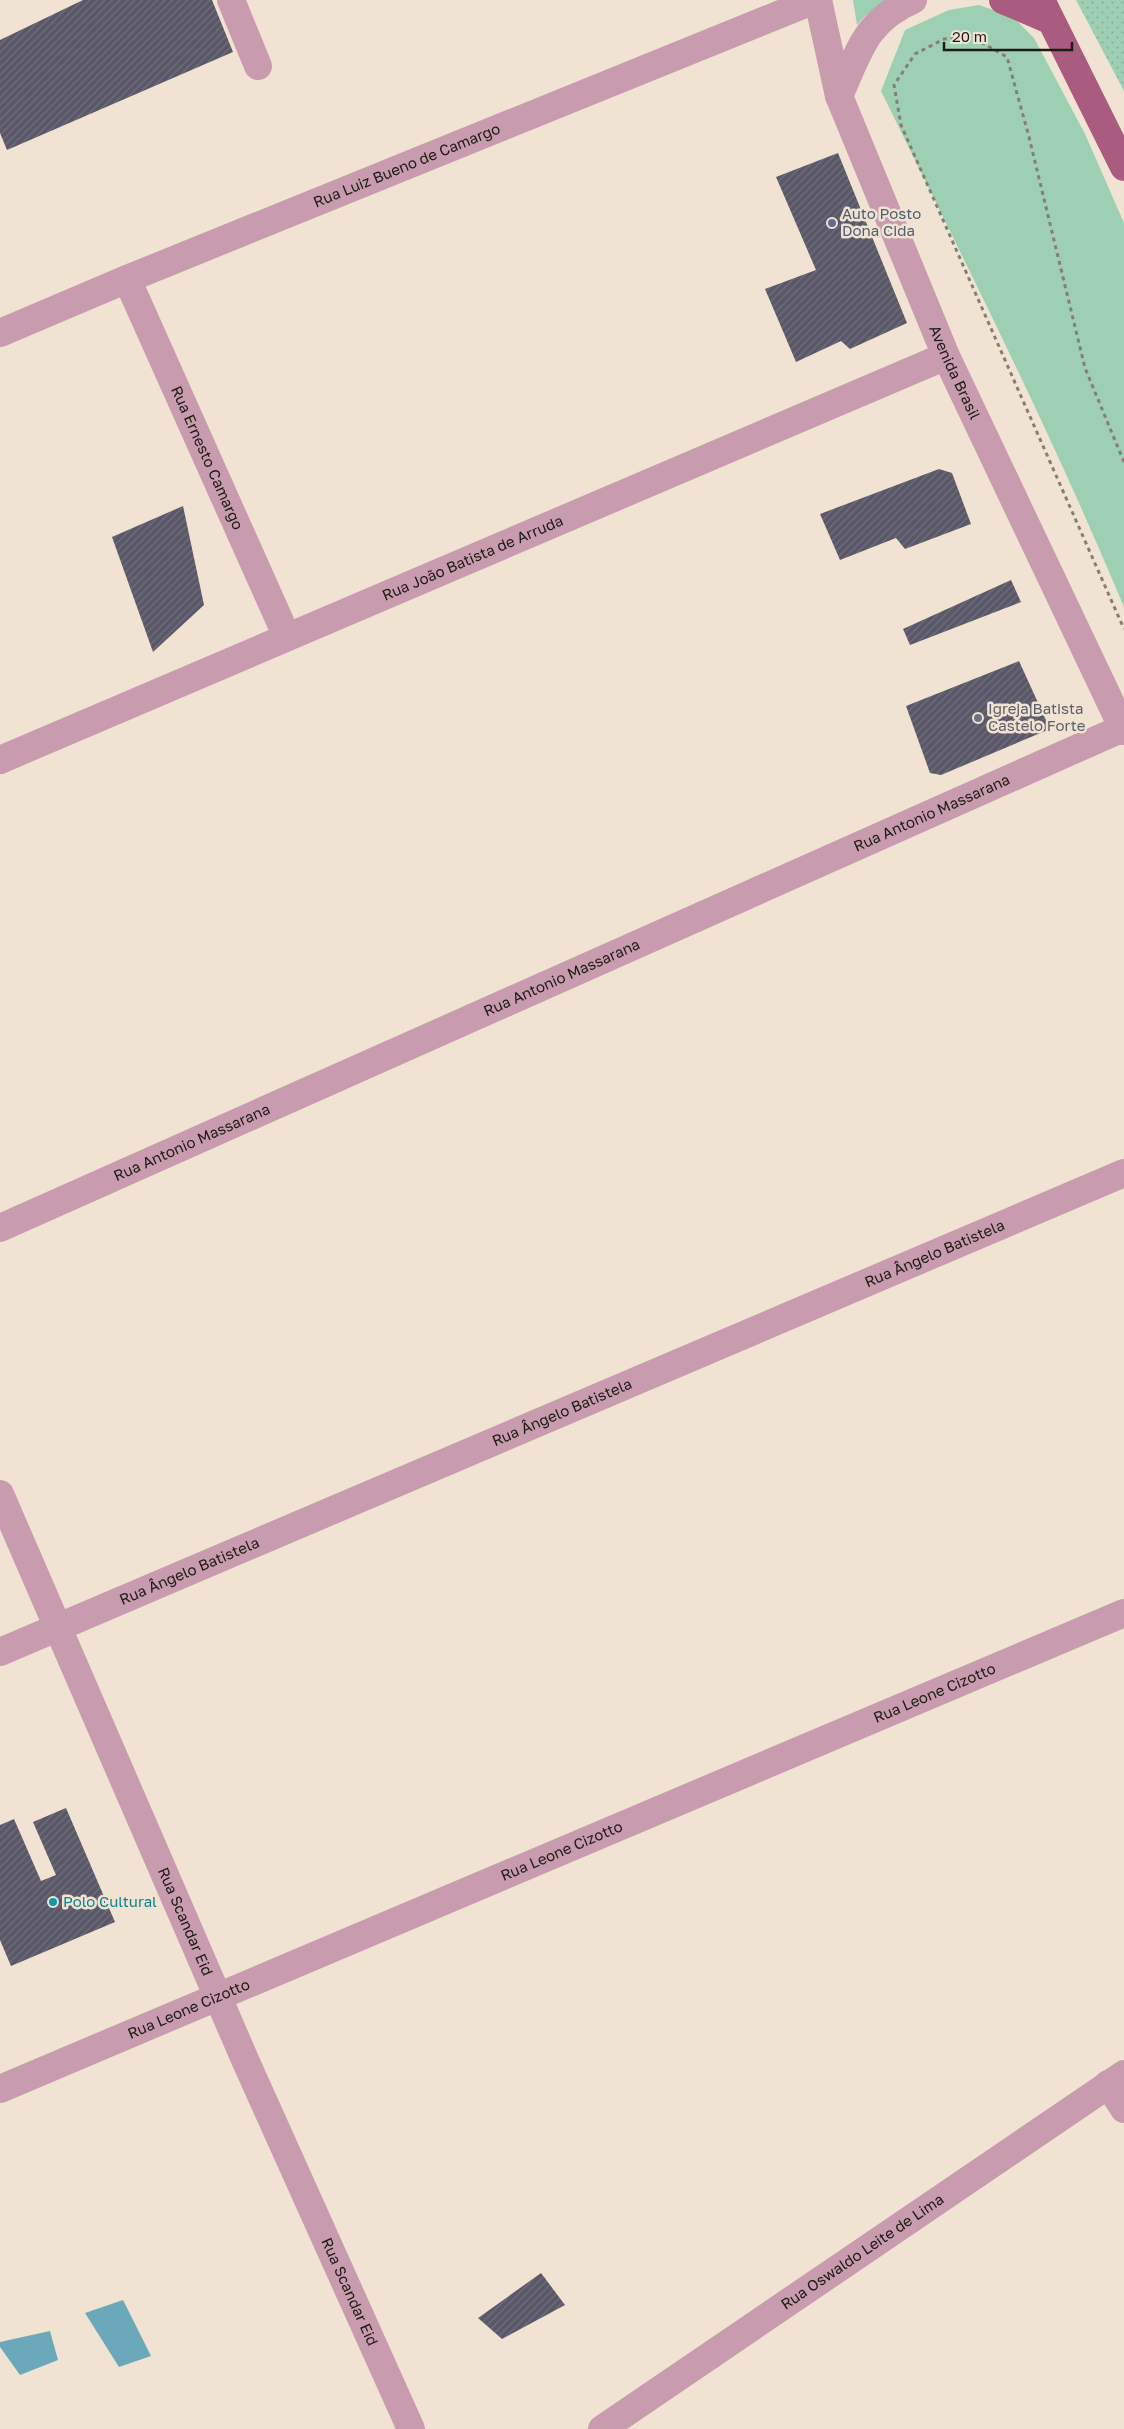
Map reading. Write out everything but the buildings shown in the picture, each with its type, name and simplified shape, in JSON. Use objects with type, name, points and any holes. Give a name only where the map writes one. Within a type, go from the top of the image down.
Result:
[{"type":"main road","points":[[1003,0],[1046,10],[1124,166]]},
{"type":"street","points":[[231,0],[258,66]]},
{"type":"street","name":"Avenida Brasil","points":[[817,0],[838,96],[946,356],[1123,730]]},
{"type":"street","name":"Rua Luiz Bueno de Camargo","points":[[0,333],[127,279],[817,0]]},
{"type":"street","points":[[838,96],[867,34],[892,9],[913,0]]},
{"type":"street","name":"Rua Ernesto Camargo","points":[[127,279],[287,637]]},
{"type":"street","name":"Rua João Batista de Arruda","points":[[0,760],[946,356]]},
{"type":"street","name":"Rua Antonio Massarana","points":[[0,1228],[1123,730]]},
{"type":"street","name":"Rua Ângelo Batistela","points":[[0,1652],[1124,1173]]},
{"type":"street","name":"Rua Scandar Eid","points":[[0,1494],[218,1997],[411,2429]]},
{"type":"street","name":"Rua Leone Cizotto","points":[[0,2090],[1124,1613]]},
{"type":"street","points":[[1116,2079],[1124,2109]]},
{"type":"street","name":"Rua Oswaldo Leite de Lima","points":[[602,2429],[1116,2079]]},
{"type":"path","points":[[1124,462],[1085,368],[1030,136],[1007,57],[972,37],[944,39],[915,54],[894,85],[901,125],[1124,629]]},
{"type":"green space","points":[[853,0],[886,0],[865,16],[857,25]]},
{"type":"green space","points":[[1076,0],[1124,0],[1124,91]]},
{"type":"green space","points":[[979,5],[1013,17],[1034,38],[1085,134],[1124,223],[1124,607],[1037,412],[976,283],[881,91],[905,30],[949,10]]},
{"type":"water","points":[[123,2300],[151,2356],[119,2367],[85,2313]]},
{"type":"water","points":[[50,2331],[58,2360],[20,2375],[0,2347],[0,2342]]},
{"type":"place","name":"Auto Posto Dona Cida","points":[[832,223]]},
{"type":"place","name":"Igreja Batista Castelo Forte","points":[[978,718]]},
{"type":"place","name":"Polo Cultural","points":[[53,1902]]}]
